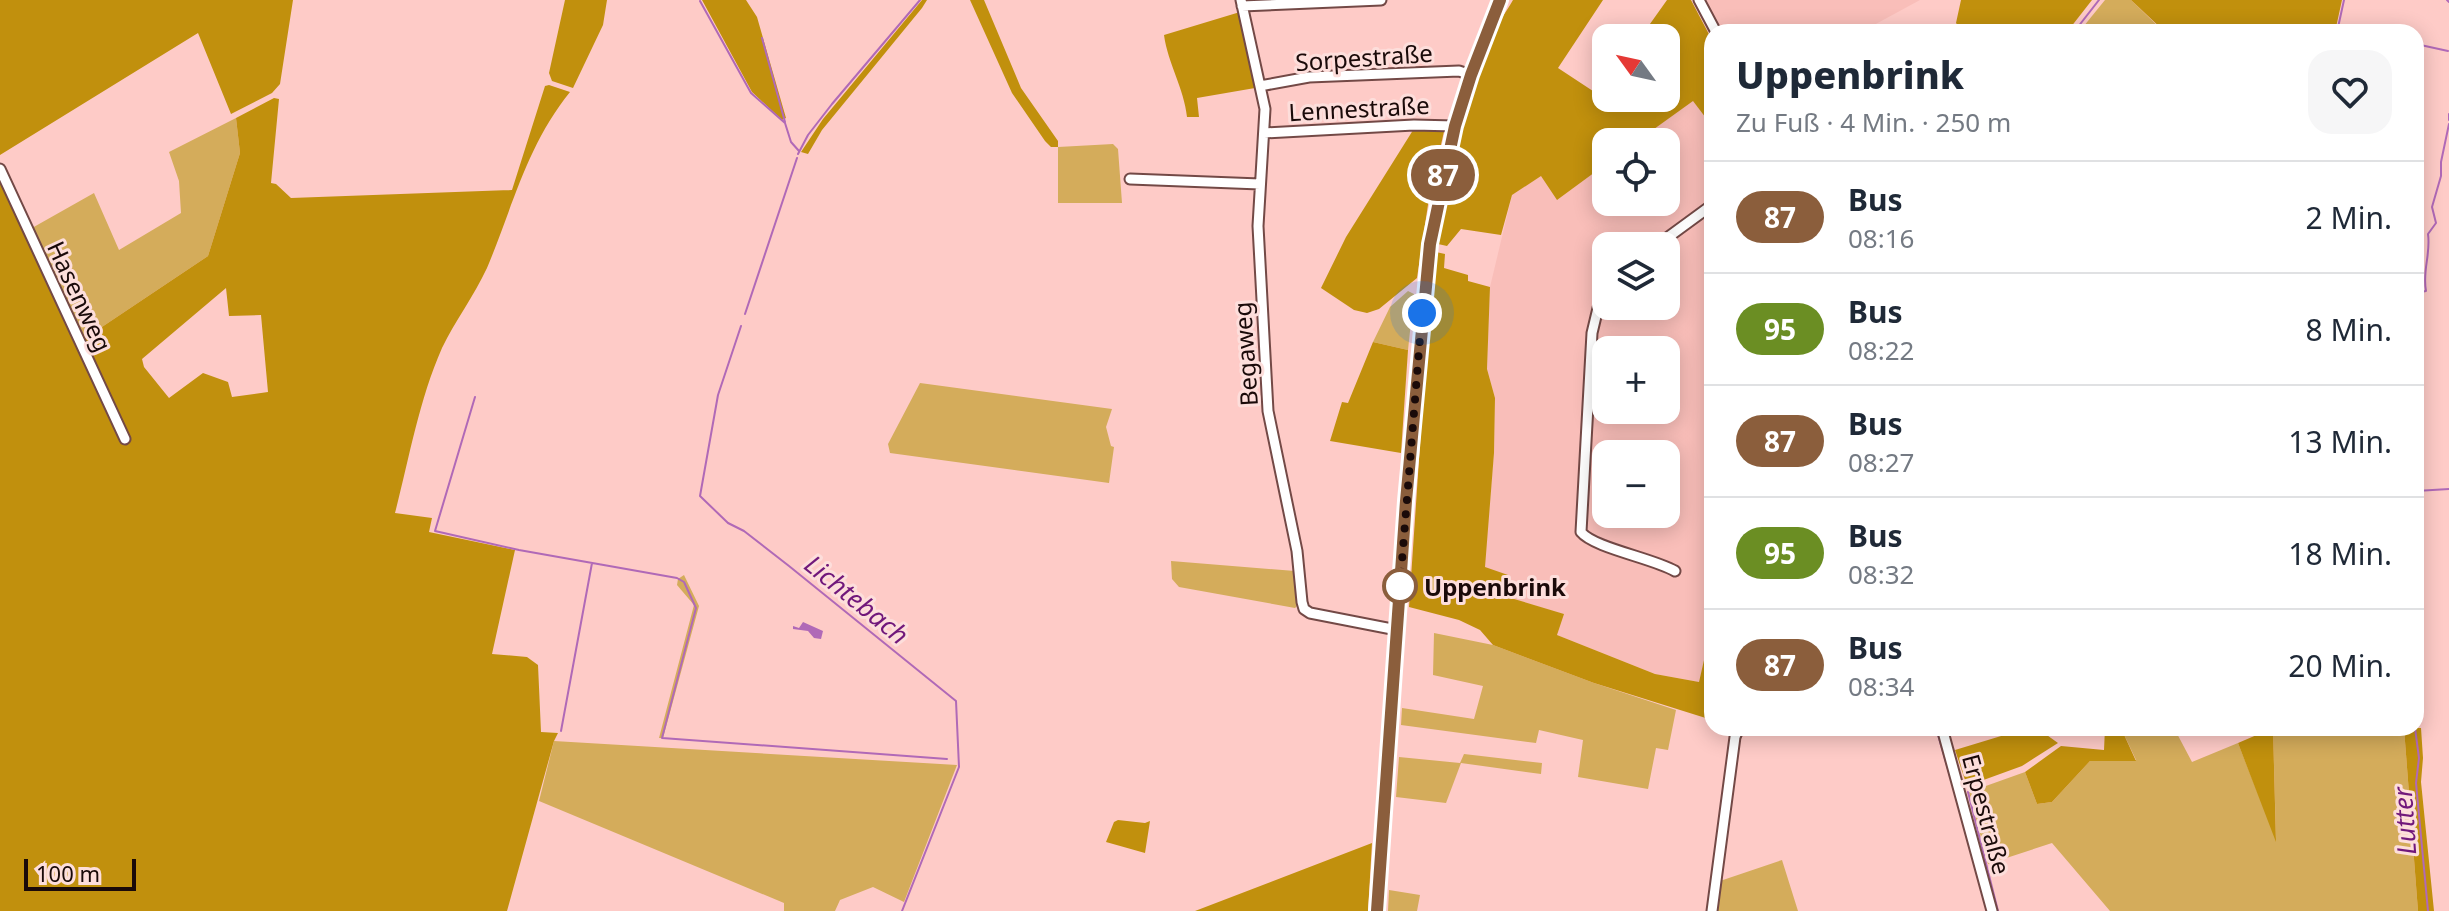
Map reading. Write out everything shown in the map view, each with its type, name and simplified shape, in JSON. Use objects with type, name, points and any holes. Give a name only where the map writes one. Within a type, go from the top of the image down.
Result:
[{"type":"main road","points":[[1377,911],[1424,286],[1438,200],[1455,126],[1500,0]]},
{"type":"street","points":[[1241,3],[1381,0]]},
{"type":"street","points":[[1699,0],[1712,24]]},
{"type":"street","name":"Begaweg","points":[[1241,3],[1265,109],[1258,226],[1268,411],[1297,551],[1302,602],[1304,609],[1310,613],[1397,630]]},
{"type":"street","name":"Sorpestraße","points":[[1260,86],[1309,77],[1459,71],[1471,75]]},
{"type":"street","name":"Lennestraße","points":[[1264,133],[1414,125],[1455,126]]},
{"type":"street","name":"Hasenweg","points":[[0,169],[125,439]]},
{"type":"street","points":[[1130,179],[1260,184]]},
{"type":"street","points":[[1675,232],[1704,211]]},
{"type":"street","points":[[1595,320],[1581,532],[1592,541],[1659,562],[1675,571]]},
{"type":"street","points":[[1712,911],[1735,736]]},
{"type":"street","name":"Erpestraße","points":[[1944,736],[1992,911]]},
{"type":"shaded area","points":[[0,0],[293,0],[280,84],[272,93],[231,114],[198,33],[0,155]]},
{"type":"shaded area","points":[[565,0],[607,0],[603,25],[573,88],[552,81],[549,73]]},
{"type":"shaded area","points":[[702,0],[746,0],[757,17],[786,118],[782,120],[752,92]]},
{"type":"shaded area","points":[[922,0],[927,0],[822,130],[808,154],[801,152],[823,119]]},
{"type":"shaded area","points":[[970,0],[984,0],[1021,88],[1058,141],[1058,147],[1051,147],[1045,141],[1012,93]]},
{"type":"shaded area","points":[[1513,0],[1603,0],[1558,68],[1592,90],[1592,112],[1678,112],[1655,128],[1592,128],[1592,174],[1557,200],[1541,176],[1512,195],[1501,235],[1461,229],[1447,246],[1438,244],[1466,108],[1484,56]]},
{"type":"shaded area","points":[[1667,0],[1691,0],[1704,25],[1704,115],[1693,101],[1680,110],[1680,24],[1650,24]]},
{"type":"shaded area","points":[[1705,0],[1920,0],[1876,24],[1718,24]]},
{"type":"shaded area","points":[[1961,0],[2092,0],[2073,24],[1956,23]]},
{"type":"shaded area","points":[[2105,0],[2131,0],[2156,24],[2086,24]]},
{"type":"shaded area","points":[[2131,0],[2342,0],[2337,24],[2156,24]]},
{"type":"shaded area","points":[[1240,12],[1255,88],[1197,98],[1199,117],[1187,117],[1164,35]]},
{"type":"shaded area","points":[[545,86],[570,92],[555,112],[532,155],[487,268],[442,348],[421,409],[395,513],[432,518],[429,532],[515,550],[492,654],[527,657],[538,665],[541,732],[558,733],[507,911],[0,911],[0,180],[75,345],[208,256],[240,153],[236,118],[274,98],[279,99],[271,183],[291,198],[512,190]],"holes":[[[226,288],[229,316],[261,315],[268,392],[232,397],[228,382],[203,373],[169,398],[144,367],[142,359]]]},
{"type":"shaded area","points":[[1693,100],[1704,115],[1704,660],[1699,682],[1655,674],[1557,635],[1563,614],[1503,596],[1484,567],[1494,453],[1495,398],[1487,369],[1490,287],[1512,195],[1541,175],[1558,199],[1592,174],[1592,216],[1680,216],[1680,128],[1655,128]]},
{"type":"shaded area","points":[[236,118],[240,153],[208,256],[81,341],[32,228],[94,193],[119,250],[181,213],[179,181],[169,152]]},
{"type":"shaded area","points":[[1415,127],[1445,127],[1429,198],[1417,278],[1379,309],[1367,313],[1354,310],[1321,288],[1346,237]]},
{"type":"shaded area","points":[[1113,144],[1118,149],[1122,203],[1058,203],[1058,147]]},
{"type":"shaded area","points":[[1436,252],[1445,254],[1444,268],[1468,275],[1468,281],[1490,287],[1487,369],[1495,398],[1485,567],[1508,575],[1504,596],[1564,614],[1557,635],[1655,674],[1699,682],[1704,660],[1704,717],[1594,683],[1493,645],[1480,630],[1459,620],[1409,607]]},
{"type":"shaded area","points":[[1408,291],[1414,294],[1408,350],[1373,342],[1390,307]]},
{"type":"shaded area","points":[[1373,342],[1408,350],[1401,453],[1330,441],[1342,402],[1348,403]]},
{"type":"shaded area","points":[[920,383],[1112,409],[1106,427],[1111,446],[1114,447],[1109,483],[890,453],[888,444]]},
{"type":"shaded area","points":[[1171,561],[1295,571],[1298,605],[1295,608],[1179,587],[1172,579]]},
{"type":"shaded area","points":[[684,575],[699,606],[663,738],[659,738],[694,605],[677,585],[678,579]]},
{"type":"shaded area","points":[[803,622],[823,631],[821,639],[814,638],[808,631],[793,629],[793,626],[799,628]]},
{"type":"shaded area","points":[[1434,633],[1493,645],[1676,710],[1668,750],[1656,748],[1648,789],[1578,777],[1583,740],[1539,730],[1536,743],[1401,725],[1402,708],[1474,719],[1483,686],[1433,675]]},
{"type":"shaded area","points":[[2001,736],[2048,736],[2058,743],[2022,766],[1967,786],[1955,750]]},
{"type":"shaded area","points":[[2105,736],[2125,736],[2136,761],[2090,761],[2052,802],[2037,804],[2025,772],[2061,746],[2104,750]]},
{"type":"shaded area","points":[[2125,736],[2178,736],[2192,762],[2238,743],[2276,839],[2273,736],[2405,736],[2418,911],[2110,911],[2052,843],[1988,864],[1969,792],[2025,772],[2037,804],[2052,802],[2090,761],[2136,760]]},
{"type":"shaded area","points":[[2254,736],[2273,736],[2276,842],[2238,743]]},
{"type":"shaded area","points":[[2405,736],[2422,736],[2421,782],[2434,911],[2418,911]]},
{"type":"shaded area","points":[[554,741],[957,765],[904,902],[873,887],[840,900],[835,911],[784,911],[784,903],[539,801]]},
{"type":"shaded area","points":[[1464,754],[1542,763],[1541,774],[1461,763],[1446,803],[1396,797],[1399,757],[1460,763]]},
{"type":"shaded area","points":[[1150,821],[1145,853],[1106,842],[1114,822]]},
{"type":"shaded area","points":[[1372,843],[1368,911],[1195,911]]},
{"type":"shaded area","points":[[1782,860],[1798,911],[1716,911],[1720,881]]},
{"type":"shaded area","points":[[1389,890],[1420,895],[1417,911],[1388,911]]},
{"type":"waterway","name":"Lichtebach","points":[[798,154],[808,135],[832,104],[920,0]]},
{"type":"waterway","name":"Lutter","points":[[2080,24],[2099,0]]},
{"type":"waterway","points":[[2339,24],[2344,0]]},
{"type":"waterway","points":[[700,1],[751,93],[785,123],[791,142],[799,151]]},
{"type":"waterway","points":[[762,38],[785,122]]},
{"type":"waterway","points":[[2424,46],[2448,51]]},
{"type":"waterway","points":[[2449,114],[2449,120]]},
{"type":"waterway","points":[[2424,291],[2428,234],[2436,223],[2432,207],[2441,176],[2449,124]]},
{"type":"waterway","name":"Lichtebach","points":[[745,314],[797,158]]},
{"type":"waterway","name":"Lichtebach","points":[[741,326],[718,395],[700,496],[728,523],[744,531],[789,566],[956,701],[959,767],[902,911]]},
{"type":"waterway","points":[[475,397],[435,531],[519,550],[677,578],[684,582],[696,608],[662,738],[947,759]]},
{"type":"waterway","points":[[2424,491],[2449,489]]},
{"type":"waterway","points":[[561,731],[592,563]]},
{"type":"waterway","points":[[1938,736],[1950,776]]},
{"type":"waterway","name":"Lutter","points":[[2416,736],[2419,758],[2416,783],[2428,911]]},
{"type":"waterway","points":[[1968,792],[1998,911]]},
{"type":"waterway","points":[[1985,900],[1987,911]]},
{"type":"bus line","name":"87","points":[[1377,911],[1424,286],[1438,200],[1455,126],[1500,0]]},
{"type":"place","name":"Uppenbrink","points":[[1400,586]]},
{"type":"route","points":[[1400,586],[1422,313]]}]
